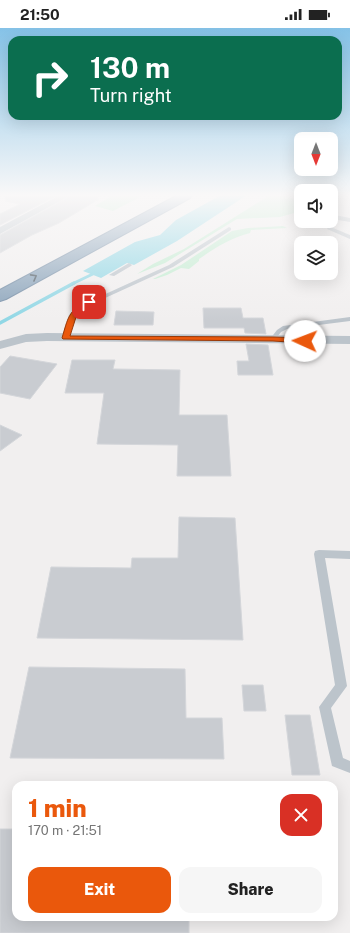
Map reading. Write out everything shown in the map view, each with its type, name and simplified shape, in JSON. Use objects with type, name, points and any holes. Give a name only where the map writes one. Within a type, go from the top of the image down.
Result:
[{"type":"highway","points":[[7,277],[82,237]]},
{"type":"highway","points":[[0,296],[107,237]]},
{"type":"street","points":[[0,345],[26,338],[273,339],[293,341],[350,340]]},
{"type":"lane","points":[[65,338],[72,315],[79,308],[171,266],[217,237]]},
{"type":"lane","points":[[112,275],[129,265]]},
{"type":"lane","points":[[273,339],[279,331],[285,327],[350,319]]},
{"type":"lane","points":[[350,555],[319,554],[345,686],[325,707],[337,762],[350,768]]},
{"type":"green space","points":[[203,237],[207,237],[165,263],[137,274],[153,264],[184,249]]},
{"type":"green space","points":[[223,237],[237,237],[212,250],[199,259],[199,261],[189,269],[181,268],[167,275],[153,279],[181,265]]},
{"type":"water","points":[[152,237],[183,237],[134,265],[127,263],[101,278],[83,271],[135,242]]},
{"type":"building","points":[[0,237],[28,237],[0,253]]},
{"type":"building","points":[[203,308],[241,308],[243,318],[263,318],[266,334],[245,333],[244,328],[204,328]]},
{"type":"building","points":[[116,311],[154,312],[153,325],[114,325]]},
{"type":"building","points":[[246,344],[268,345],[273,375],[238,375],[237,361],[249,361]]},
{"type":"building","points":[[10,356],[57,364],[30,399],[0,393],[0,367]]},
{"type":"building","points":[[72,360],[115,360],[113,369],[180,370],[179,415],[227,415],[231,476],[177,476],[178,445],[97,444],[104,393],[65,393]]},
{"type":"building","points":[[0,425],[22,435],[0,451]]},
{"type":"building","points":[[179,517],[235,518],[243,640],[37,638],[51,567],[131,568],[132,558],[178,558]]},
{"type":"building","points":[[29,667],[185,669],[186,718],[222,718],[224,759],[10,758]]},
{"type":"building","points":[[242,685],[263,685],[266,711],[244,711]]},
{"type":"building","points":[[285,715],[310,715],[320,775],[292,775]]},
{"type":"building","points":[[0,829],[12,829],[12,921],[189,921],[189,933],[0,933]]},
{"type":"waterway","points":[[73,283],[97,272]]},
{"type":"waterway","points":[[0,323],[73,283]]},
{"type":"route","points":[[89,302],[76,310],[74,313],[65,338],[273,339],[305,341]]}]
